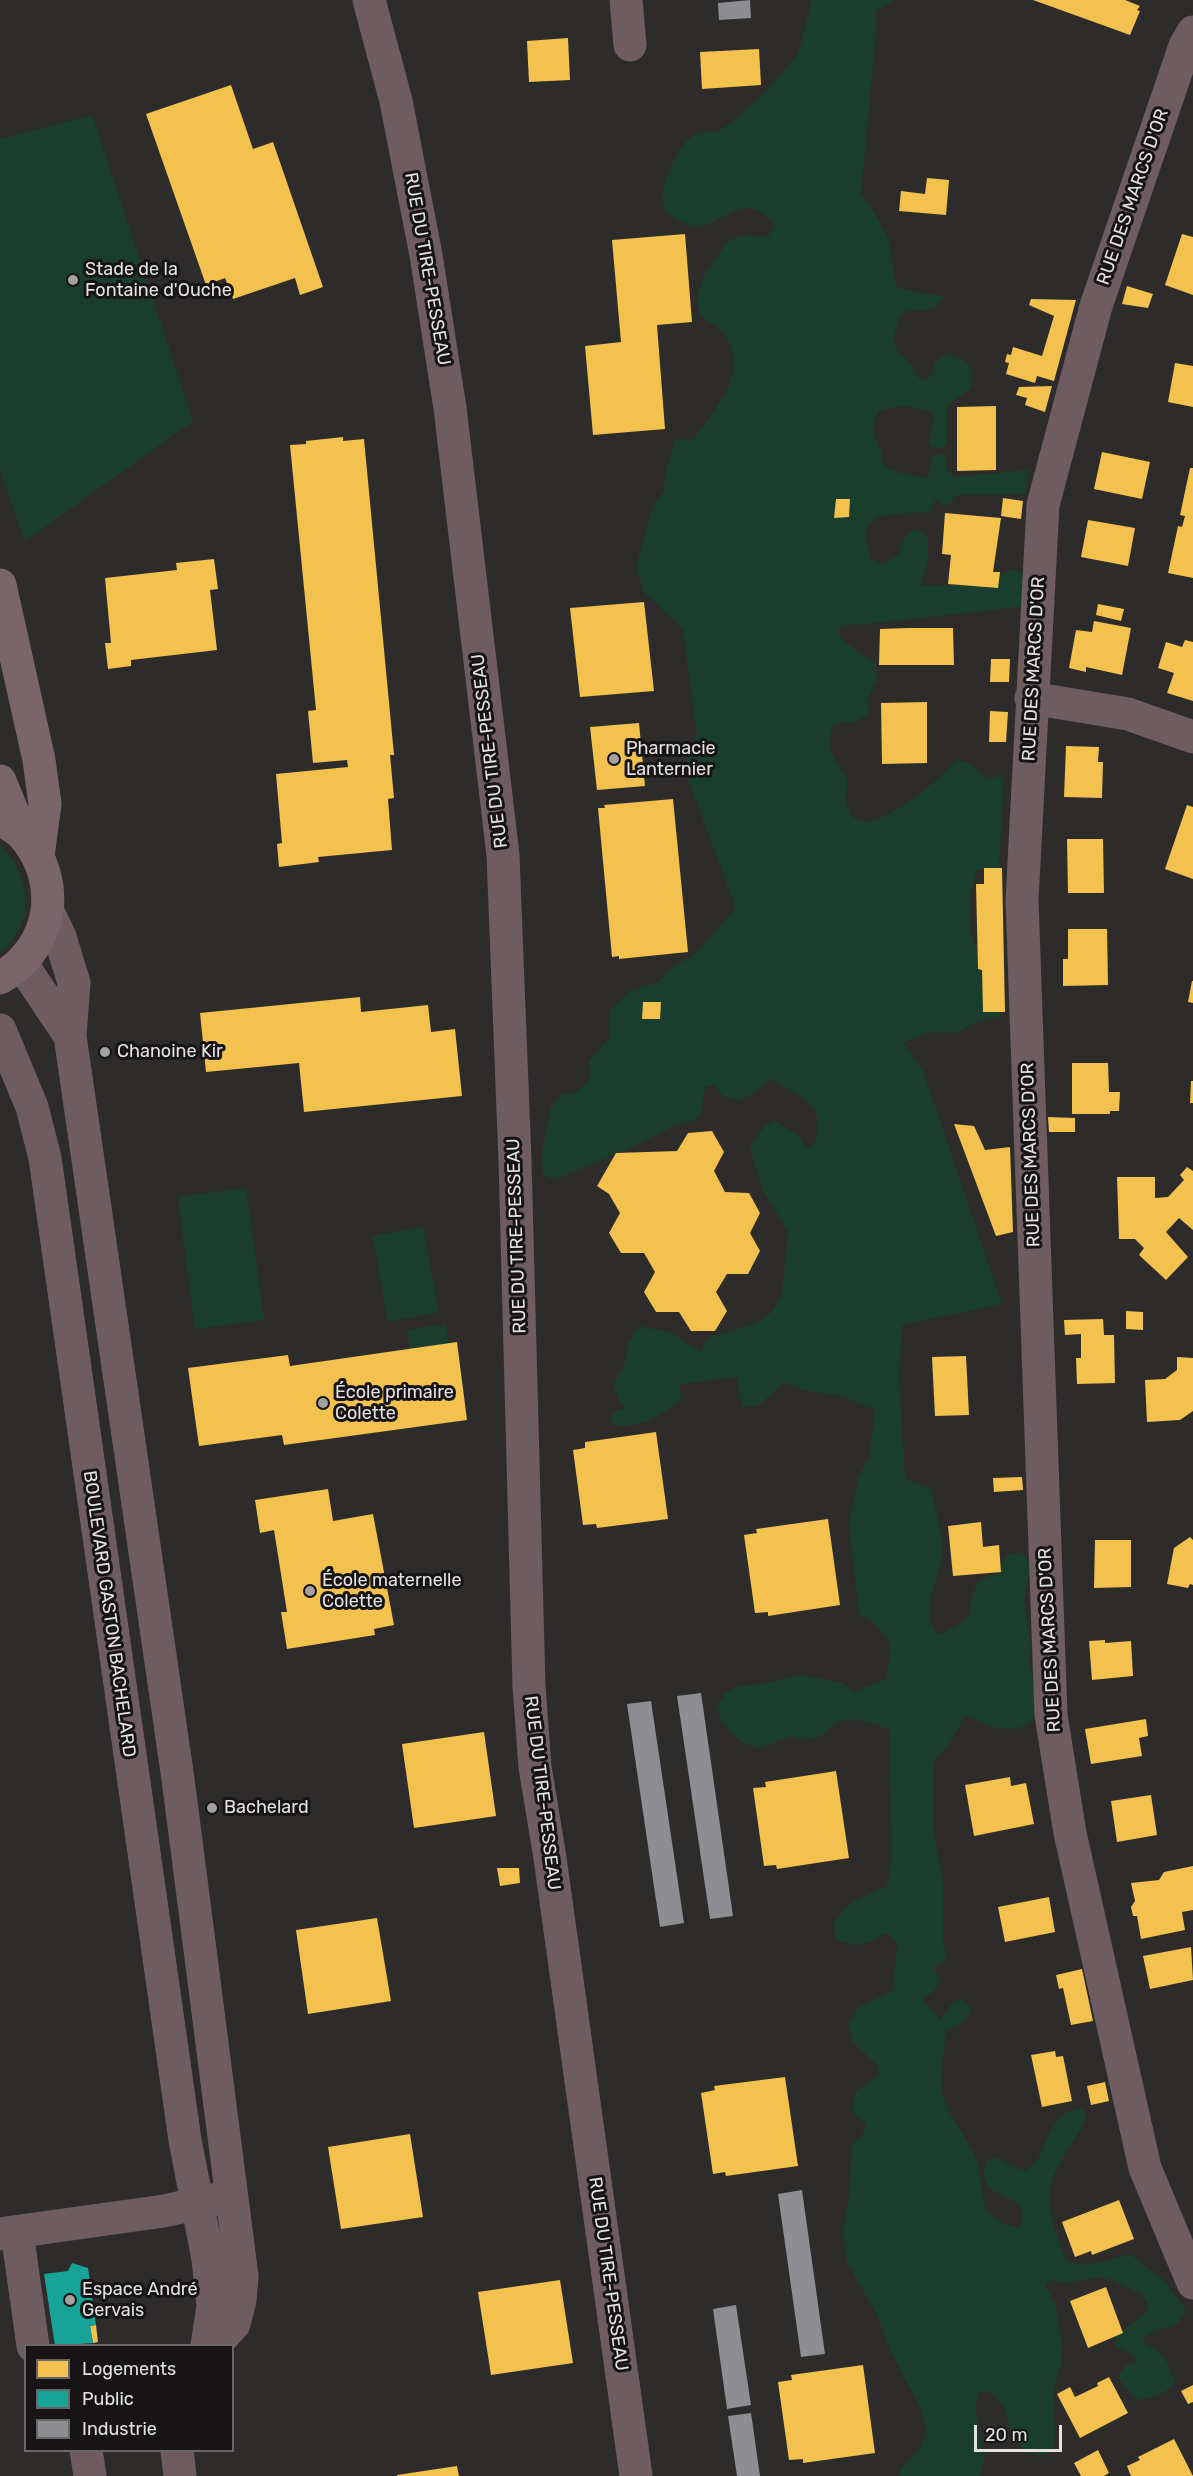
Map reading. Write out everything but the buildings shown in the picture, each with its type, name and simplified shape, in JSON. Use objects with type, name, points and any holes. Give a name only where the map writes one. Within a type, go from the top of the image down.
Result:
[{"type":"main road","points":[[0,585],[34,734],[45,804],[20,836]]},
{"type":"main road","points":[[0,781],[20,836],[47,884],[48,912],[38,940],[11,970]]},
{"type":"street","name":"RUE DU TIRE-PESSEAU","points":[[369,0],[398,112],[426,255],[447,384],[502,855],[515,1161],[529,1686],[535,1767],[550,1858],[636,2476]]},
{"type":"street","points":[[626,0],[630,45]]},
{"type":"street","name":"RUE DES MARCS D'OR","points":[[1193,32],[1185,46],[1096,306],[1043,505],[1022,900],[1051,1715],[1070,1833],[1145,2168],[1193,2283]]},
{"type":"street","points":[[1031,698],[1128,714],[1193,737]]},
{"type":"street","points":[[48,912],[60,937],[74,983],[70,1036],[178,1779],[242,2276],[240,2300],[234,2324],[216,2344]]},
{"type":"street","points":[[11,970],[70,1036]]},
{"type":"street","name":"BOULEVARD GASTON BACHELARD","points":[[0,1030],[32,1107],[45,1158],[185,2140],[208,2259],[213,2306],[207,2344]]},
{"type":"street","points":[[33,2344],[9,2233],[196,2205],[231,2197]]},
{"type":"street","points":[[86,2452],[90,2476]]},
{"type":"street","points":[[177,2452],[180,2476]]},
{"type":"green space","points":[[812,0],[895,0],[876,11],[876,33],[861,193],[888,238],[896,286],[914,292],[944,297],[933,308],[909,309],[900,315],[893,339],[898,353],[911,363],[918,378],[925,380],[933,373],[935,362],[948,354],[966,362],[972,375],[971,389],[955,399],[947,409],[947,441],[944,447],[935,448],[929,445],[934,413],[905,406],[880,410],[874,432],[883,457],[883,466],[903,474],[928,478],[933,455],[946,455],[947,469],[953,477],[1029,470],[1025,494],[955,495],[952,502],[944,506],[936,499],[930,512],[875,517],[865,530],[870,558],[882,564],[898,556],[904,538],[914,529],[928,537],[928,561],[920,586],[972,585],[990,580],[1010,570],[1025,572],[1025,606],[842,625],[838,634],[846,643],[875,664],[877,680],[867,700],[869,714],[857,721],[834,724],[830,741],[835,761],[848,781],[845,799],[852,817],[868,823],[893,812],[916,797],[957,760],[970,764],[988,780],[1004,774],[999,868],[977,870],[971,894],[970,918],[977,952],[985,967],[1000,982],[1006,1008],[997,1017],[976,1022],[956,1033],[928,1032],[903,1043],[923,1071],[1002,1304],[902,1325],[899,1377],[905,1479],[931,1489],[942,1539],[940,1565],[931,1595],[932,1625],[938,1635],[959,1625],[971,1613],[971,1597],[979,1580],[998,1573],[1008,1554],[1021,1552],[1031,1563],[1024,1600],[1031,1647],[1029,1663],[1035,1692],[1042,1704],[1034,1719],[1016,1728],[990,1726],[965,1715],[948,1747],[937,1756],[933,1764],[933,1825],[943,1877],[943,1945],[947,1956],[942,1964],[933,1967],[941,1979],[933,1992],[922,1999],[940,2020],[953,2002],[962,1999],[971,2009],[961,2023],[945,2029],[942,2090],[952,2118],[977,2161],[983,2199],[991,2215],[1006,2225],[1015,2227],[1020,2227],[1023,2218],[1020,2205],[988,2185],[983,2175],[987,2162],[994,2157],[1025,2171],[1039,2157],[1050,2132],[1060,2118],[1066,2113],[1083,2109],[1086,2120],[1058,2167],[1050,2190],[1053,2222],[1067,2261],[1081,2265],[1124,2255],[1132,2256],[1162,2279],[1186,2310],[1178,2322],[1155,2331],[1143,2339],[1145,2345],[1162,2355],[1176,2383],[1160,2395],[1136,2400],[1119,2379],[1120,2372],[1127,2365],[1137,2363],[1130,2353],[1116,2346],[1116,2336],[1147,2312],[1148,2304],[1143,2295],[1101,2277],[1065,2283],[1051,2280],[1045,2285],[1055,2303],[1062,2346],[1061,2366],[1053,2389],[1054,2450],[1041,2457],[1025,2450],[1013,2439],[1003,2405],[990,2392],[979,2392],[975,2406],[984,2459],[980,2476],[899,2476],[901,2468],[919,2449],[927,2430],[919,2405],[890,2350],[878,2317],[847,2262],[843,2233],[849,2197],[852,2144],[861,2138],[866,2125],[852,2111],[856,2091],[879,2075],[876,2064],[853,2042],[848,2025],[858,2008],[892,1991],[898,1942],[886,1933],[862,1944],[850,1944],[836,1940],[834,1923],[849,1904],[887,1886],[892,1858],[889,1730],[873,1723],[845,1720],[829,1727],[824,1735],[807,1740],[791,1736],[759,1749],[732,1733],[715,1707],[727,1692],[742,1685],[758,1685],[800,1675],[843,1683],[853,1692],[887,1679],[890,1655],[888,1642],[876,1625],[859,1614],[849,1524],[858,1478],[869,1457],[875,1410],[839,1395],[807,1391],[784,1382],[759,1405],[742,1407],[737,1377],[679,1384],[681,1400],[642,1423],[613,1425],[610,1418],[617,1410],[627,1409],[617,1397],[614,1384],[626,1360],[628,1344],[639,1326],[672,1333],[701,1351],[708,1338],[755,1324],[772,1312],[782,1294],[788,1232],[763,1190],[750,1149],[763,1129],[775,1121],[799,1136],[805,1147],[813,1147],[818,1121],[815,1112],[801,1097],[769,1079],[758,1090],[739,1101],[723,1096],[715,1085],[705,1087],[701,1115],[692,1121],[676,1125],[628,1149],[554,1180],[543,1174],[542,1153],[551,1107],[563,1093],[574,1094],[590,1080],[589,1061],[610,1037],[609,1012],[630,991],[659,982],[674,965],[692,957],[736,908],[683,766],[697,735],[683,629],[644,592],[636,567],[654,503],[664,492],[665,475],[675,439],[693,440],[720,402],[732,375],[734,360],[731,346],[720,330],[700,315],[697,298],[705,274],[728,241],[742,235],[768,237],[774,224],[763,213],[752,208],[742,208],[703,225],[689,225],[670,215],[665,208],[664,187],[672,163],[691,137],[707,132],[718,132],[737,118],[774,83],[798,54]]},
{"type":"green space","name":"Stade de la Fontaine d'Ouche","points":[[92,115],[193,421],[25,541],[0,471],[0,139]]},
{"type":"green space","points":[[0,844],[18,870],[26,899],[20,928],[12,941],[0,953]]},
{"type":"green space","points":[[246,1188],[264,1320],[195,1329],[178,1197]]},
{"type":"green space","points":[[423,1227],[439,1312],[388,1322],[373,1236]]},
{"type":"green space","points":[[446,1324],[449,1344],[410,1349],[407,1330]]},
{"type":"place","name":"Stade de la Fontaine d'Ouche","points":[[73,280]]},
{"type":"place","name":"Pharmacie Lanternier","points":[[614,759]]},
{"type":"place","name":"Chanoine Kir","points":[[105,1052]]},
{"type":"place","name":"École primaire Colette","points":[[323,1403]]},
{"type":"place","name":"École maternelle Colette","points":[[310,1591]]},
{"type":"place","name":"Bachelard","points":[[212,1808]]},
{"type":"place","name":"Espace André Gervais","points":[[70,2300]]}]
